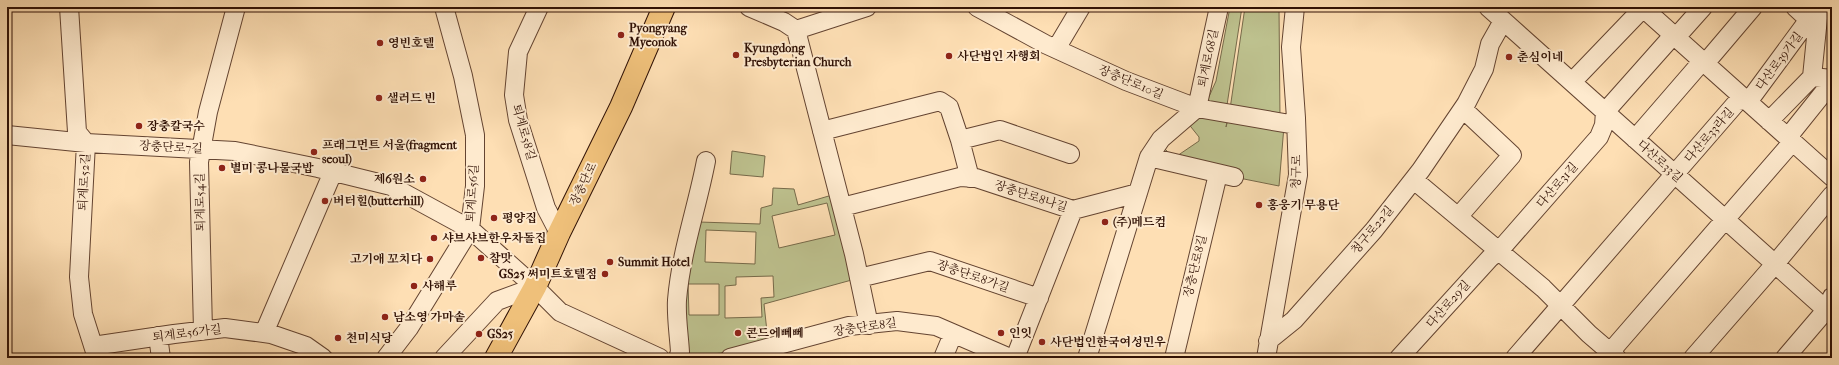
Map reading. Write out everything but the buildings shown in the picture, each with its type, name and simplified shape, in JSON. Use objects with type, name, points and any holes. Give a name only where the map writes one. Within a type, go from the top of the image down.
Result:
[{"type":"main road","name":"장충단로","points":[[496,358],[535,287],[559,233],[621,107],[664,7]]},
{"type":"street","name":"퇴계로52길","points":[[69,7],[77,132],[86,143],[79,277],[83,314],[95,352]]},
{"type":"street","name":"퇴계로54길","points":[[203,330],[199,162],[208,112],[236,7]]},
{"type":"street","name":"퇴계로56길","points":[[386,358],[409,328],[470,230],[475,186],[475,135],[463,76],[444,7]]},
{"type":"street","name":"퇴계로58길","points":[[540,7],[518,52],[514,95],[518,120],[546,208],[559,233]]},
{"type":"street","points":[[749,7],[784,22],[796,30],[842,207],[869,325]]},
{"type":"street","points":[[796,30],[867,7]]},
{"type":"street","name":"장충단로10길","points":[[977,7],[1056,49],[1126,81],[1197,108],[1296,125]]},
{"type":"street","points":[[1056,49],[1080,7]]},
{"type":"street","name":"퇴계로68길","points":[[1197,108],[1219,7]]},
{"type":"street","name":"청구로","points":[[1267,349],[1288,241],[1298,175],[1291,46],[1295,7]]},
{"type":"street","name":"다산로33길","points":[[1488,7],[1775,264],[1830,307]]},
{"type":"street","name":"다산로33라길","points":[[1572,82],[1643,7],[1703,63],[1832,177]]},
{"type":"street","points":[[1606,112],[1669,40],[1675,37],[1703,7]]},
{"type":"street","points":[[1635,139],[1699,65],[1708,60],[1753,7]]},
{"type":"street","name":"다산로39가길","points":[[1795,7],[1816,12]]},
{"type":"street","name":"다산로39가길","points":[[1812,77],[1816,12]]},
{"type":"street","name":"다산로39가길","points":[[1747,101],[1816,12]]},
{"type":"street","name":"청구로22길","points":[[1267,349],[1374,230],[1414,180],[1463,109],[1484,69],[1490,44],[1503,21]]},
{"type":"street","points":[[1769,121],[1812,77],[1832,79]]},
{"type":"street","points":[[1414,180],[1543,288],[1611,356],[1788,147],[1792,132],[1832,82]]},
{"type":"street","points":[[822,131],[940,101],[949,107],[970,178]]},
{"type":"street","name":"다산로33라길","points":[[1674,174],[1738,101],[1747,101]]},
{"type":"street","points":[[1087,358],[1149,157],[1161,139],[1197,108]]},
{"type":"street","points":[[1458,217],[1512,155],[1463,109]]},
{"type":"street","name":"다산로31길","points":[[1499,252],[1599,137],[1604,125],[1606,112]]},
{"type":"street","points":[[960,140],[1000,130],[1070,154]]},
{"type":"street","name":"장충단로7길","points":[[7,135],[86,143],[235,151],[391,186],[470,230],[535,287]]},
{"type":"street","name":"장충단로8길","points":[[1149,157],[1226,176],[1174,358]]},
{"type":"street","points":[[678,358],[680,352],[677,302],[680,278],[688,232],[699,198],[706,162]]},
{"type":"street","points":[[264,333],[333,172]]},
{"type":"street","points":[[1514,358],[1674,174]]},
{"type":"street","name":"장충단로8나길","points":[[842,207],[960,177],[970,178],[1073,210],[1138,192]]},
{"type":"street","points":[[1693,358],[1775,264],[1832,195]]},
{"type":"street","points":[[1015,358],[1073,210]]},
{"type":"street","name":"다산로29길","points":[[1399,358],[1490,258],[1499,252]]},
{"type":"street","name":"장충단로8가길","points":[[859,278],[930,261],[1039,298]]},
{"type":"street","points":[[444,358],[497,301],[535,287],[560,312],[660,358]]},
{"type":"street","points":[[1785,358],[1830,307]]},
{"type":"street","name":"장충단로8길","points":[[740,357],[849,326],[897,321],[936,326],[1010,358]]},
{"type":"street","name":"퇴계로56가길","points":[[95,352],[158,336],[225,328],[264,333],[306,346],[324,358]]},
{"type":"street","points":[[943,358],[953,334]]},
{"type":"street","points":[[158,336],[162,358]]},
{"type":"green space","points":[[1230,7],[1242,7],[1227,105],[1211,103],[1208,99],[1216,81]]},
{"type":"green space","points":[[1245,7],[1279,7],[1280,118],[1230,109]]},
{"type":"green space","points":[[1198,111],[1228,116],[1226,127],[1229,116],[1284,126],[1279,186],[1234,177],[1153,157],[1162,146],[1174,158],[1199,141],[1199,137],[1187,122]]},
{"type":"green space","points":[[732,151],[765,156],[763,177],[730,174]]},
{"type":"green space","points":[[773,188],[794,189],[798,205],[839,193],[859,278],[764,304],[768,341],[723,353],[686,356],[682,300],[699,222],[760,224],[761,208],[772,205]],"holes":[[[827,203],[835,235],[779,248],[772,216]],[[706,230],[756,232],[755,264],[705,262]],[[773,276],[774,297],[761,298],[762,317],[725,318],[725,286],[736,285],[736,277]],[[688,284],[719,284],[719,315],[689,315]]]},
{"type":"place","name":"Pyongyang Myeonok","points":[[621,35]]},
{"type":"place","name":"영빈호텔","points":[[380,43]]},
{"type":"place","name":"Kyungdong Presbyterian Church","points":[[736,55]]},
{"type":"place","name":"사단법인 자행회","points":[[949,56]]},
{"type":"place","name":"춘심이네","points":[[1509,57]]},
{"type":"place","name":"샐러드 빈","points":[[379,98]]},
{"type":"place","name":"장충칼국수","points":[[139,126]]},
{"type":"place","name":"프래그먼트 서울(fragment seoul)","points":[[314,152]]},
{"type":"place","name":"별미 콩나물국밥","points":[[222,168]]},
{"type":"place","name":"제6원소","points":[[423,179]]},
{"type":"place","name":"버터힐(butterhill)","points":[[325,201]]},
{"type":"place","name":"홍웅기 무용단","points":[[1259,205]]},
{"type":"place","name":"평양집","points":[[494,218]]},
{"type":"place","name":"(주)메드컴","points":[[1105,222]]},
{"type":"place","name":"샤브샤브한우차돌집","points":[[434,238]]},
{"type":"place","name":"참맛","points":[[481,258]]},
{"type":"place","name":"고기애 꼬치다","points":[[430,259]]},
{"type":"place","name":"Summit Hotel","points":[[610,262]]},
{"type":"place","name":"GS25 써미트호텔점","points":[[605,274]]},
{"type":"place","name":"사해루","points":[[414,286]]},
{"type":"place","name":"남소영 가마솥","points":[[385,317]]},
{"type":"place","name":"콘드에뻬뻬","points":[[738,333]]},
{"type":"place","name":"인잇","points":[[1001,333]]},
{"type":"place","name":"GS25","points":[[479,334]]},
{"type":"place","name":"천미식당","points":[[338,338]]},
{"type":"place","name":"사단법인한국여성민우","points":[[1042,342]]}]
